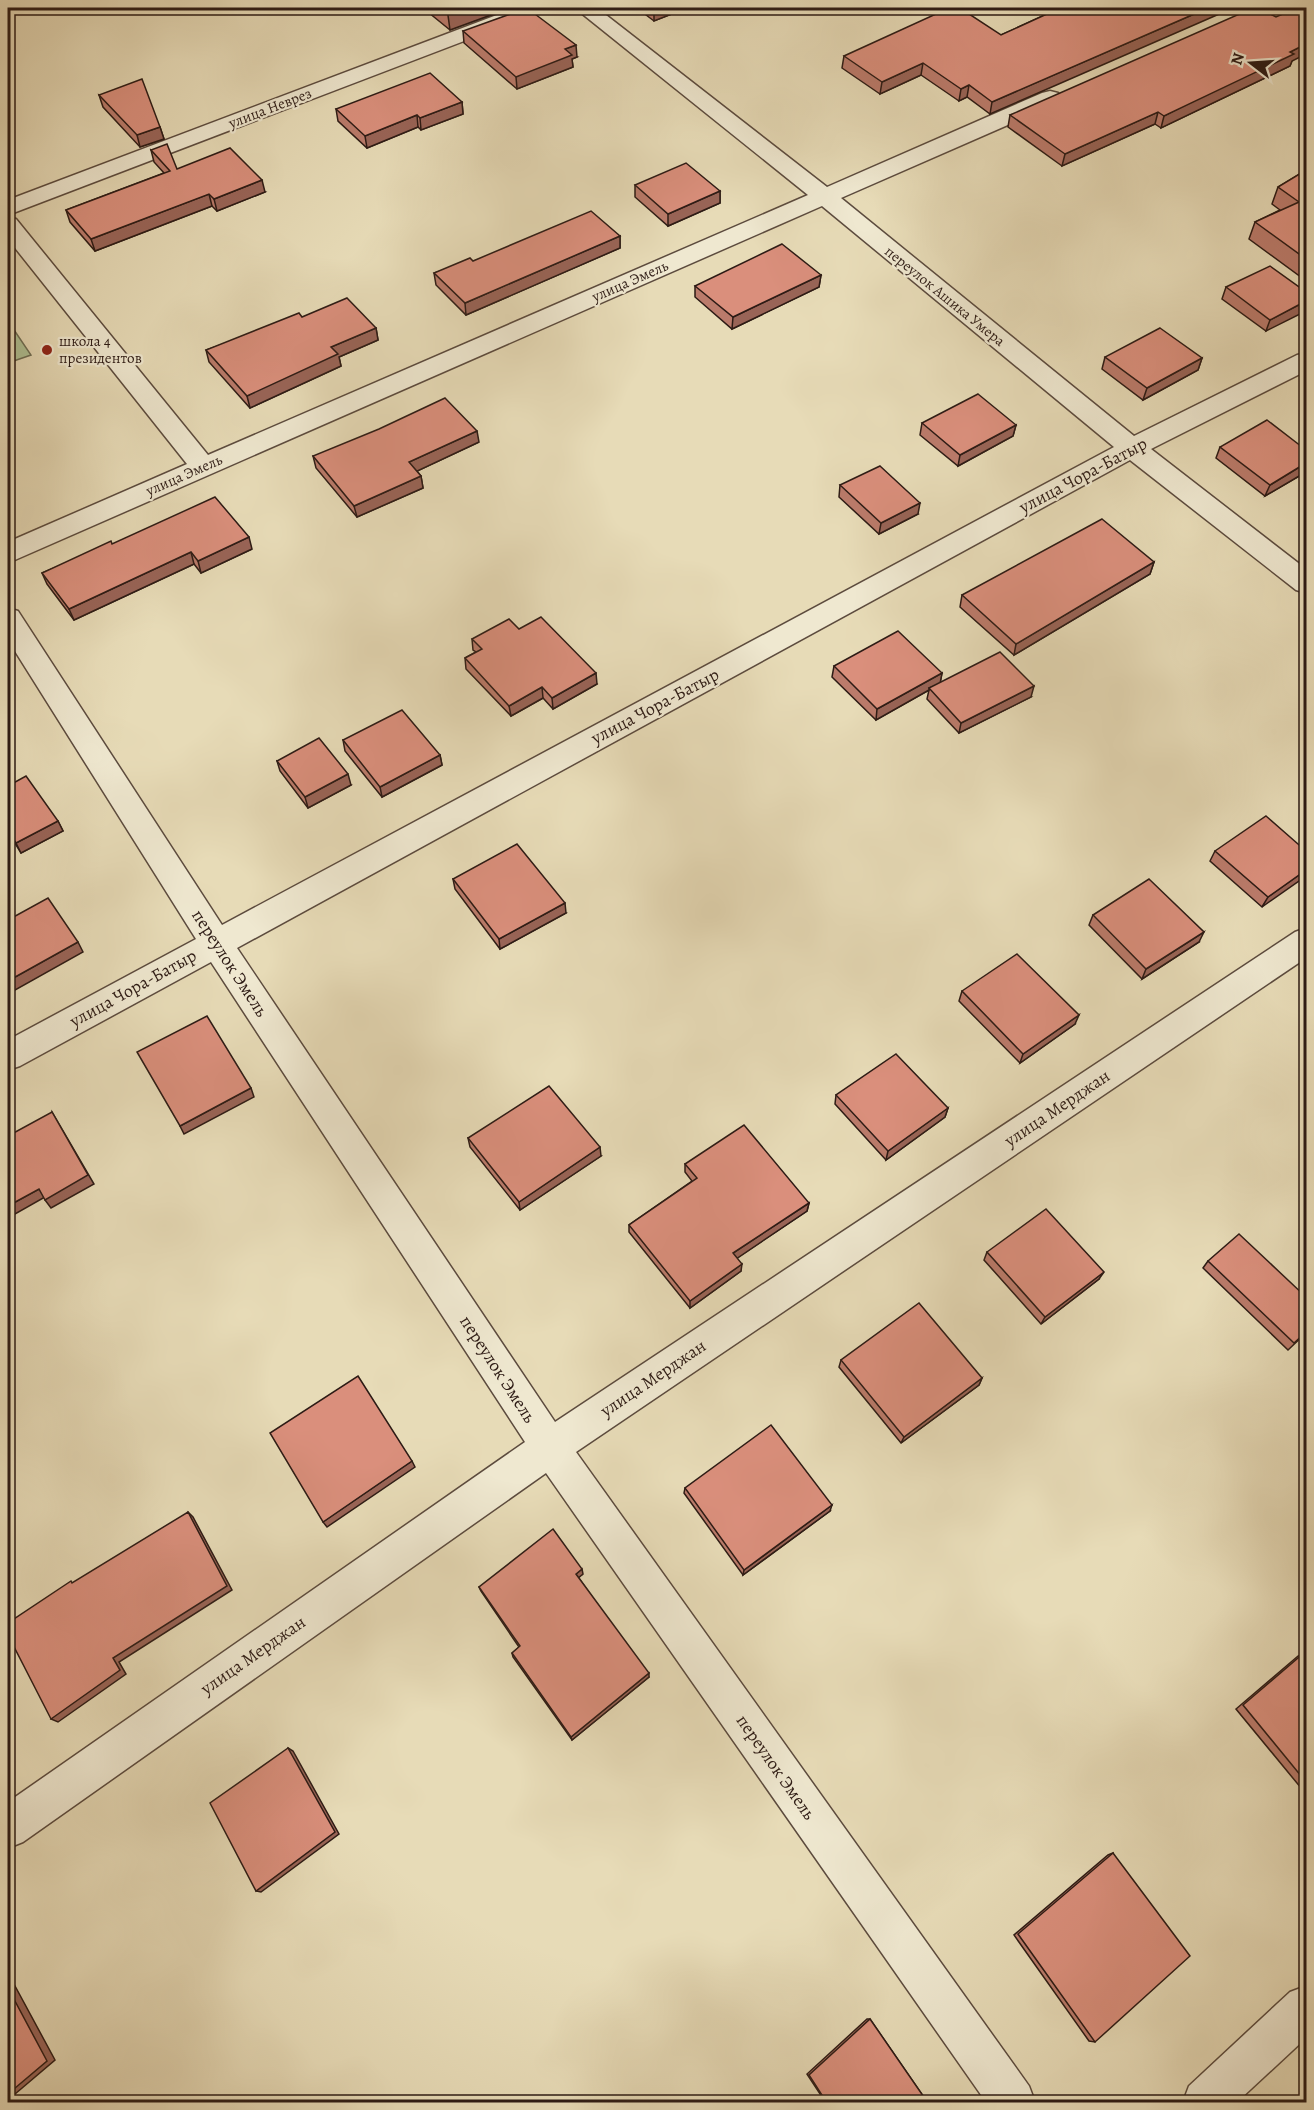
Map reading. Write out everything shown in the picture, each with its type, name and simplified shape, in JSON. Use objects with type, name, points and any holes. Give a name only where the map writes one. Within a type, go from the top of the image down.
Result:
[{"type":"street","name":"улица Неврез","points":[[8,208],[533,8]]},
{"type":"street","name":"переулок Ашика Умера","points":[[585,8],[824,196],[1132,448],[1306,583]]},
{"type":"street","name":"улица Эмель","points":[[8,553],[1072,88]]},
{"type":"street","points":[[8,224],[203,466]]},
{"type":"street","name":"улица Чора-Батыр","points":[[8,1056],[1132,448],[1306,361]]},
{"type":"street","name":"переулок Эмель","points":[[8,618],[216,943],[550,1447],[1013,2103]]},
{"type":"street","name":"улица Мерджан","points":[[8,1827],[550,1447],[1306,941]]},
{"type":"street","points":[[1205,2103],[1306,2008]]},
{"type":"green space","points":[[8,321],[31,355],[8,363]]},
{"type":"building","points":[[527,8],[576,45],[565,49],[572,55],[516,77],[463,31]]},
{"type":"building","points":[[949,8],[960,8],[1001,35],[1060,8],[1208,8],[992,102],[969,85],[961,89],[923,63],[882,82],[844,56]]},
{"type":"building","points":[[1253,8],[1259,8],[1276,17],[1297,8],[1306,8],[1306,44],[1290,52],[1294,54],[1164,116],[1158,112],[1065,154],[1010,115]]},
{"type":"building","points":[[430,73],[462,102],[420,118],[417,115],[365,136],[336,109]]},
{"type":"building","points":[[142,79],[160,127],[137,135],[99,95]]},
{"type":"building","points":[[167,144],[177,169],[230,148],[262,180],[214,199],[209,194],[91,239],[66,210],[170,171],[151,150]]},
{"type":"building","points":[[686,163],[720,191],[668,214],[635,185]]},
{"type":"building","points":[[1306,170],[1306,259],[1255,222],[1299,202],[1278,187]]},
{"type":"building","points":[[591,211],[620,236],[465,303],[434,273],[470,258],[473,261]]},
{"type":"building","points":[[782,244],[821,275],[733,317],[695,286]]},
{"type":"building","points":[[1270,266],[1306,292],[1306,301],[1270,320],[1226,287]]},
{"type":"building","points":[[347,298],[376,328],[331,347],[338,354],[247,396],[206,350],[299,313],[302,317]]},
{"type":"building","points":[[1160,328],[1202,358],[1147,388],[1105,357]]},
{"type":"building","points":[[978,394],[1016,425],[960,455],[922,423]]},
{"type":"building","points":[[445,398],[477,431],[409,462],[421,476],[354,506],[313,456],[379,429]]},
{"type":"building","points":[[1267,420],[1306,450],[1306,463],[1270,485],[1220,447]]},
{"type":"building","points":[[880,466],[920,503],[881,523],[840,485]]},
{"type":"building","points":[[215,497],[249,537],[198,561],[191,552],[69,609],[42,573],[111,541],[112,544]]},
{"type":"building","points":[[1102,519],[1154,562],[1016,644],[962,595]]},
{"type":"building","points":[[541,617],[596,673],[552,698],[542,687],[509,706],[465,658],[482,649],[472,639],[509,619],[519,629]]},
{"type":"building","points":[[898,631],[942,673],[877,709],[834,666]]},
{"type":"building","points":[[1000,652],[1034,686],[961,723],[929,688]]},
{"type":"building","points":[[402,710],[440,755],[380,787],[343,740]]},
{"type":"building","points":[[319,738],[348,774],[305,797],[277,761]]},
{"type":"building","points":[[26,776],[58,821],[16,843],[8,831],[8,786]]},
{"type":"building","points":[[1266,816],[1306,851],[1306,870],[1268,897],[1215,851]]},
{"type":"building","points":[[517,844],[565,903],[499,939],[453,879]]},
{"type":"building","points":[[1149,879],[1204,932],[1146,969],[1093,915]]},
{"type":"building","points":[[48,898],[78,942],[8,981],[8,920]]},
{"type":"building","points":[[1017,954],[1079,1015],[1023,1054],[962,991]]},
{"type":"building","points":[[207,1016],[251,1088],[180,1126],[137,1052]]},
{"type":"building","points":[[896,1054],[948,1108],[888,1151],[836,1095]]},
{"type":"building","points":[[549,1086],[600,1147],[519,1202],[468,1138]]},
{"type":"building","points":[[52,1112],[88,1175],[45,1200],[39,1189],[8,1206],[8,1136]]},
{"type":"building","points":[[744,1125],[809,1203],[733,1253],[742,1264],[690,1301],[629,1225],[697,1178],[685,1164]]},
{"type":"building","points":[[1046,1209],[1104,1272],[1045,1317],[987,1252]]},
{"type":"building","points":[[1239,1234],[1306,1297],[1306,1332],[1294,1343],[1208,1261]]},
{"type":"building","points":[[919,1303],[982,1378],[904,1437],[841,1360]]},
{"type":"building","points":[[358,1376],[412,1461],[323,1522],[270,1433]]},
{"type":"building","points":[[771,1425],[832,1505],[744,1570],[685,1488]]},
{"type":"building","points":[[188,1512],[227,1586],[113,1658],[120,1670],[51,1719],[8,1635],[8,1623],[71,1581],[72,1583]]},
{"type":"building","points":[[553,1529],[582,1569],[576,1574],[649,1673],[571,1737],[512,1653],[520,1646],[479,1587]]},
{"type":"building","points":[[1305,1652],[1306,1654],[1306,1782],[1243,1705]]},
{"type":"building","points":[[288,1748],[335,1832],[256,1891],[210,1803]]},
{"type":"building","points":[[1113,1853],[1190,1956],[1095,2042],[1018,1934]]},
{"type":"building","points":[[8,1988],[47,2061],[8,2094]]},
{"type":"building","points":[[870,2019],[928,2103],[827,2103],[809,2075]]},
{"type":"place","name":"школа 4 президентов","points":[[47,350]]}]
